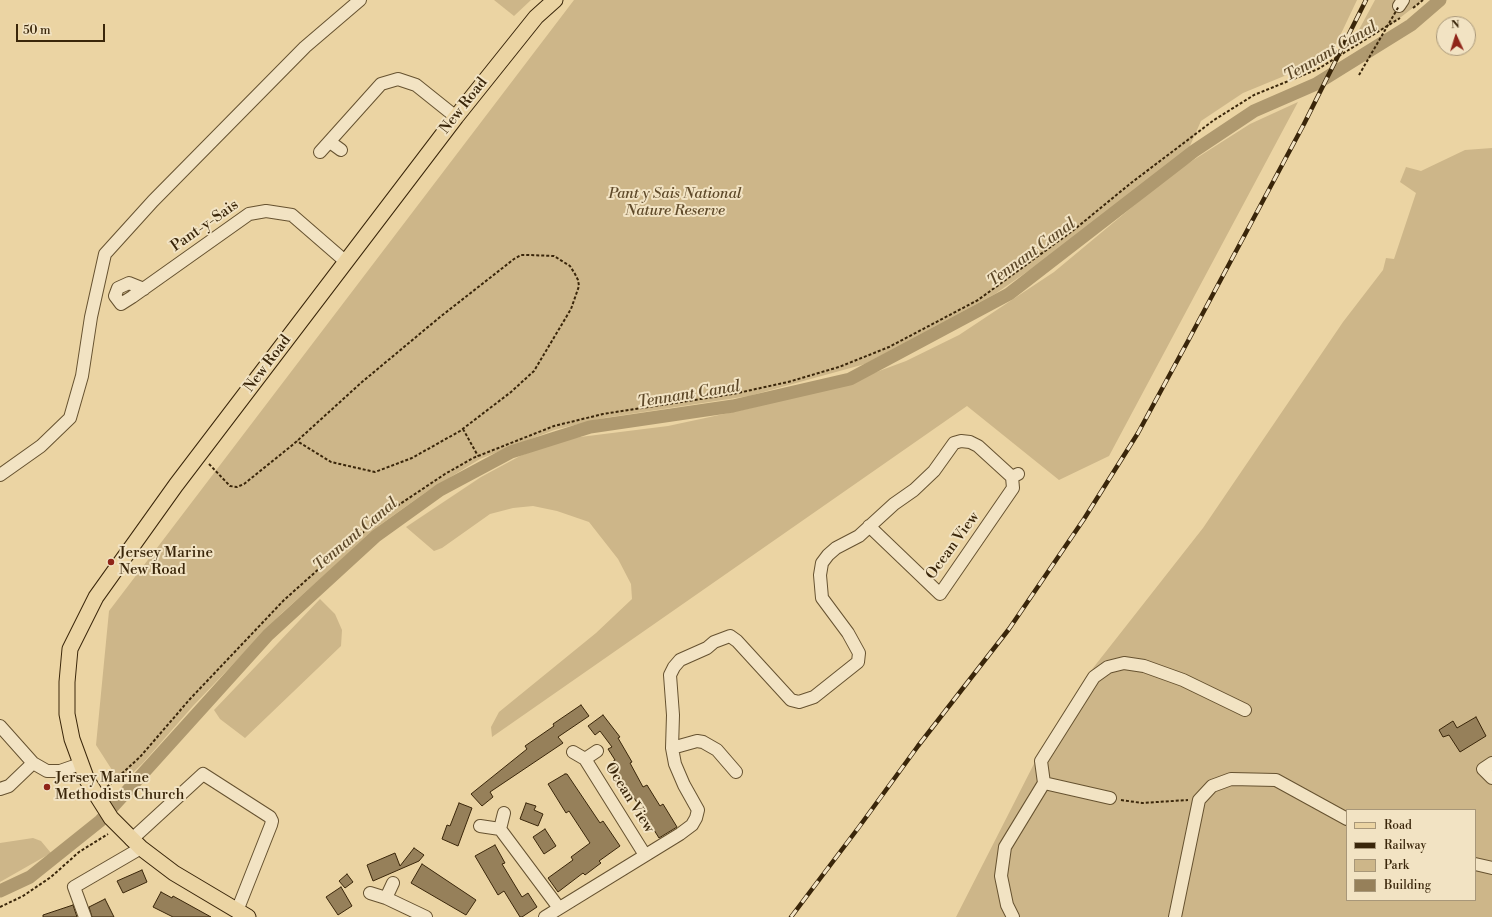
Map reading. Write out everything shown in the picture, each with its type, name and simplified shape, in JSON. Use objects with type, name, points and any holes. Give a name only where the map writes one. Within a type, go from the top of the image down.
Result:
[{"type":"main road","name":"New Road","points":[[242,914],[174,873],[136,844],[115,822],[97,795],[80,764],[72,739],[67,714],[67,682],[70,649],[96,597],[200,454],[345,261],[456,117],[536,17],[555,0]]},
{"type":"street","points":[[0,475],[41,446],[70,418],[82,376],[91,317],[105,254],[153,200],[305,47],[360,0]]},
{"type":"street","points":[[320,152],[381,84],[398,79],[416,85],[456,117]]},
{"type":"street","points":[[330,142],[341,150]]},
{"type":"street","name":"Pant-y-Sais","points":[[144,289],[249,214],[266,211],[292,215],[345,261]]},
{"type":"street","name":"Ocean View","points":[[545,917],[645,854],[680,834],[692,825],[696,818],[698,810],[684,786],[675,764],[672,748],[673,715],[670,675],[680,660],[707,648],[714,642],[730,636],[737,641],[791,700],[799,702],[814,697],[858,662],[859,653],[856,644],[822,598],[820,575],[822,563],[828,555],[836,548],[859,536],[870,526],[914,490],[934,471],[954,443],[961,441],[970,442],[978,446],[1016,475],[1013,488],[940,594],[870,526]]},
{"type":"street","points":[[1013,917],[1007,905],[1001,876],[1005,847],[1044,783],[1041,760],[1094,677],[1108,666],[1124,663],[1144,666],[1183,680],[1245,710]]},
{"type":"street","points":[[0,726],[33,763],[47,771],[60,771],[80,764]]},
{"type":"street","points":[[672,748],[697,741],[703,742],[717,750],[736,772]]},
{"type":"street","name":"Ocean View","points":[[586,759],[597,750]]},
{"type":"street","name":"Ocean View","points":[[573,752],[586,759],[645,854]]},
{"type":"street","points":[[0,789],[9,786],[33,763]]},
{"type":"street","points":[[1492,763],[1483,770],[1492,778]]},
{"type":"street","points":[[85,917],[74,886],[136,844],[203,774],[270,817],[272,821],[242,914]]},
{"type":"street","points":[[1175,917],[1199,800],[1212,786],[1231,779],[1276,780],[1346,818]]},
{"type":"street","points":[[1044,783],[1110,798]]},
{"type":"street","points":[[500,829],[504,813]]},
{"type":"street","points":[[480,826],[500,829],[559,908]]},
{"type":"street","points":[[1476,864],[1492,868]]},
{"type":"street","points":[[386,898],[393,883]]},
{"type":"street","points":[[370,892],[426,917]]},
{"type":"path","points":[[97,795],[140,757],[190,700],[284,600],[339,552],[397,506],[445,474],[478,456],[554,426],[603,414],[733,394],[788,382],[839,367],[889,347],[978,300],[1068,233],[1181,144],[1227,112],[1254,95],[1318,69],[1404,8],[1423,0]]},
{"type":"path","points":[[1359,75],[1404,8]]},
{"type":"path","points":[[200,454],[230,486],[237,487],[244,484],[297,441],[362,382],[428,327],[514,259],[521,255],[546,254],[560,258],[570,266],[578,280],[579,286],[571,310],[534,371],[511,392],[463,429],[412,458],[375,472],[331,462],[297,441]]},
{"type":"path","points":[[463,429],[478,456]]},
{"type":"path","points":[[1110,798],[1142,803],[1199,800]]},
{"type":"path","points":[[0,907],[23,896],[50,877],[79,852],[101,840],[115,822]]},
{"type":"green space","points":[[494,0],[531,0],[514,16]]},
{"type":"green space","name":"Pant y Sais National Nature Reserve","points":[[574,0],[1357,0],[1329,59],[1317,66],[1294,72],[1243,93],[1201,121],[1189,148],[1060,249],[995,294],[865,364],[749,396],[604,418],[554,430],[480,459],[426,492],[380,525],[282,613],[193,706],[143,763],[121,784],[96,745],[109,611]]},
{"type":"green space","points":[[1375,0],[1423,0],[1392,24],[1349,48]]},
{"type":"green space","points":[[1298,102],[1109,456],[1059,480],[967,406],[492,737],[491,727],[499,712],[596,633],[632,599],[631,584],[618,559],[589,522],[557,511],[533,506],[513,508],[490,514],[442,548],[434,551],[406,527],[481,477],[520,456],[564,439],[668,426],[747,409],[844,384],[906,361],[959,335],[1054,272],[1173,173],[1250,124]]},
{"type":"green space","points":[[1492,148],[1492,917],[956,917],[1038,756],[1086,677],[1203,528],[1343,322],[1383,270],[1386,258],[1394,259],[1416,193],[1400,182],[1406,167],[1421,171],[1465,150]]},
{"type":"green space","points":[[320,599],[335,614],[342,630],[341,646],[245,738],[220,719],[214,710]]},
{"type":"green space","points":[[33,838],[41,841],[51,853],[0,882],[0,843]]},
{"type":"building","points":[[581,705],[589,716],[558,737],[563,743],[490,792],[493,797],[482,806],[471,794],[527,749],[525,746],[554,726],[553,724]]},
{"type":"building","points":[[603,715],[620,737],[618,738],[632,762],[630,763],[643,787],[647,785],[660,806],[663,804],[677,827],[659,838],[631,793],[626,796],[607,765],[615,760],[608,749],[612,747],[600,731],[595,735],[588,726]]},
{"type":"building","points":[[1476,717],[1486,736],[1460,752],[1449,735],[1443,737],[1439,730],[1453,721],[1457,728]]},
{"type":"building","points":[[567,774],[600,823],[603,821],[620,846],[599,861],[601,863],[585,875],[583,873],[558,892],[548,878],[573,860],[571,857],[590,843],[569,811],[566,813],[548,784]]},
{"type":"building","points":[[459,803],[472,808],[458,846],[442,839],[447,825],[450,826]]},
{"type":"building","points":[[526,803],[536,806],[534,810],[543,814],[538,826],[520,819]]},
{"type":"building","points":[[545,829],[556,846],[544,854],[533,837]]},
{"type":"building","points":[[495,845],[505,863],[502,864],[522,897],[528,893],[537,907],[522,917],[520,917],[504,891],[498,895],[475,856]]},
{"type":"building","points":[[414,848],[424,855],[419,861],[373,881],[367,865],[395,853],[400,866]]},
{"type":"building","points":[[422,864],[476,900],[466,915],[411,883]]},
{"type":"building","points":[[142,870],[147,882],[123,893],[117,881]]},
{"type":"building","points":[[347,874],[353,882],[345,888],[339,881]]},
{"type":"building","points":[[341,887],[352,906],[338,915],[326,897]]},
{"type":"building","points":[[161,892],[172,898],[173,896],[211,917],[173,917],[153,907]]},
{"type":"building","points":[[105,899],[114,917],[92,917],[89,907]]},
{"type":"building","points":[[73,905],[77,917],[43,917],[43,915]]},
{"type":"waterway","name":"Tennant Canal","points":[[0,891],[30,877],[100,821],[268,635],[376,536],[440,490],[511,452],[590,427],[733,406],[850,379],[1009,294],[1194,151],[1254,111],[1316,84],[1411,25],[1440,0]]},
{"type":"railway","points":[[791,917],[918,746],[1009,629],[1084,519],[1138,433],[1304,124],[1366,0]]},
{"type":"place","name":"Jersey Marine New Road","points":[[111,562]]},
{"type":"place","name":"Jersey Marine Methodists Church","points":[[47,787]]}]
